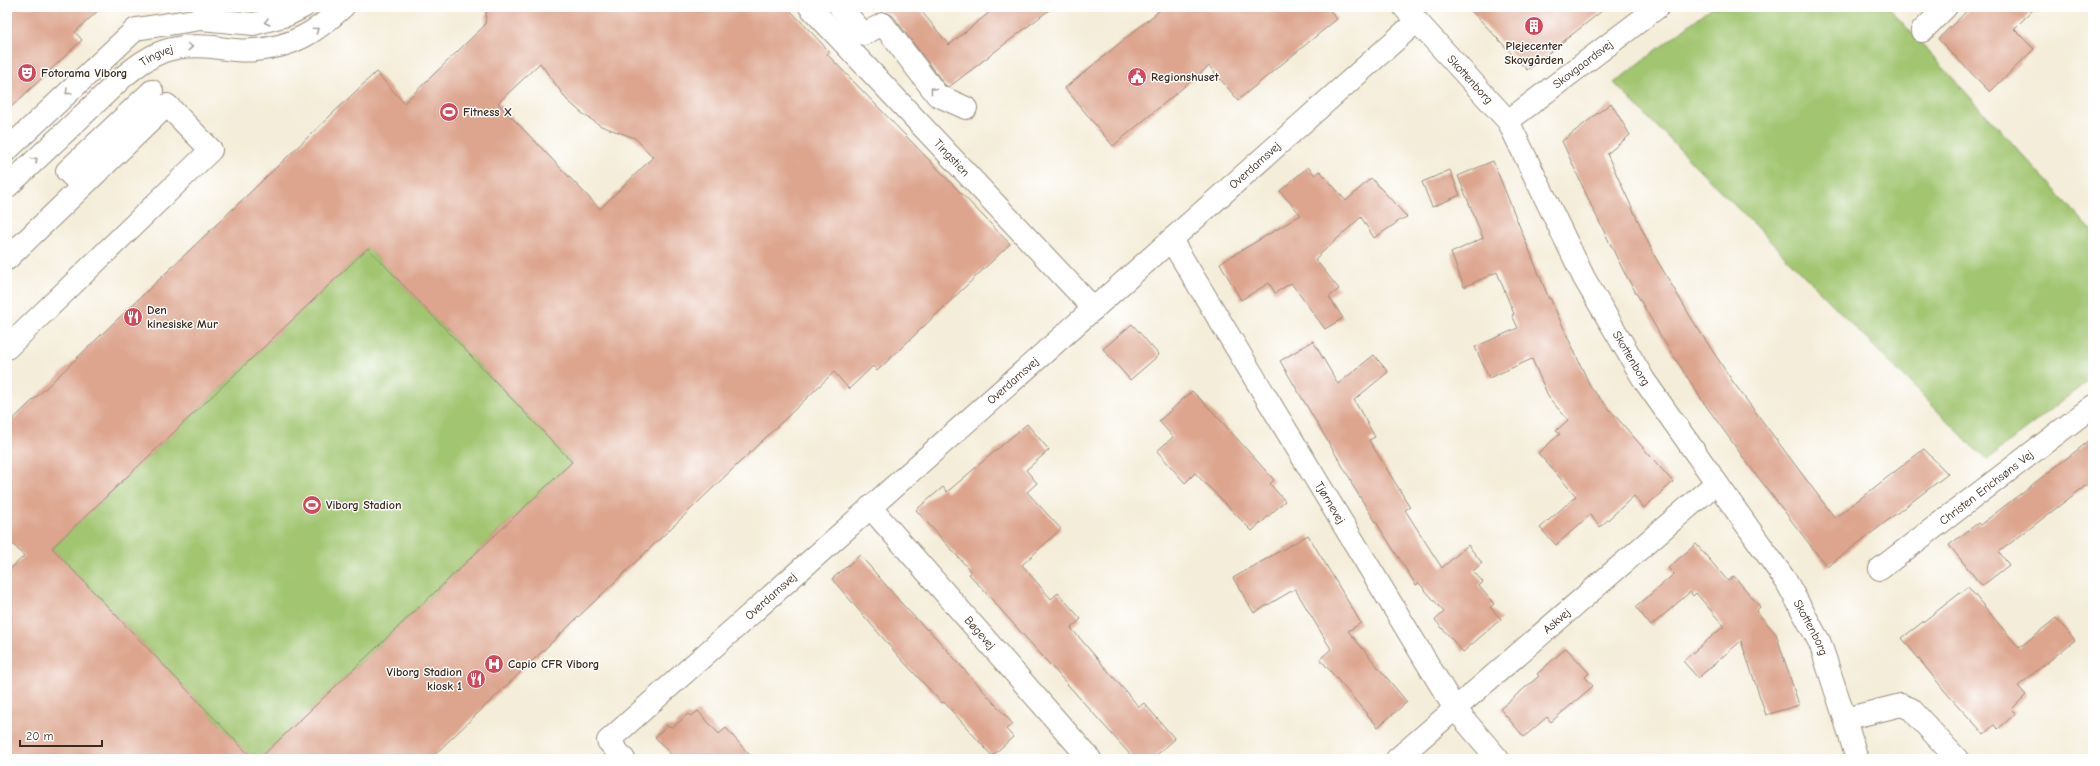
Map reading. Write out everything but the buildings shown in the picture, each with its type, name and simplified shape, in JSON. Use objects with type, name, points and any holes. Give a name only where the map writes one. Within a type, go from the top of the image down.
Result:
[{"type":"street","points":[[7,150],[136,29],[200,19],[254,24],[287,15],[303,7]]},
{"type":"street","name":"Tingvej","points":[[7,187],[122,78],[140,62],[154,54],[174,48],[195,46],[235,51],[256,50],[278,46],[296,41],[312,33],[343,7]]},
{"type":"street","name":"Tingstien","points":[[810,7],[1094,309]]},
{"type":"street","points":[[840,7],[864,34],[883,24],[937,95],[966,108]]},
{"type":"street","name":"Skovgaardsvej","points":[[1508,121],[1658,7]]},
{"type":"street","points":[[1922,31],[1946,7]]},
{"type":"street","name":"Overdamsvej","points":[[624,759],[608,741],[1171,240],[1411,14]]},
{"type":"street","name":"Skottenborg","points":[[1411,14],[1508,121],[1584,278],[1644,380],[1786,581],[1820,643],[1857,759]]},
{"type":"street","points":[[82,186],[67,171],[152,91]]},
{"type":"street","points":[[7,259],[167,105],[211,150],[7,348]]},
{"type":"street","name":"Tjørnevej","points":[[1171,240],[1455,709],[1498,759]]},
{"type":"street","name":"Christen Erichsøns Vej","points":[[1880,568],[2093,406]]},
{"type":"street","name":"Askvej","points":[[1397,759],[1716,483]]},
{"type":"street","name":"Bøgevej","points":[[870,507],[1090,759]]},
{"type":"street","points":[[1845,719],[1901,705],[1911,709],[1957,759]]},
{"type":"green space","points":[[1712,7],[1888,7],[2093,232],[2093,377],[1986,460],[1614,83]]},
{"type":"green space","name":"Viborg Stadion","points":[[368,248],[572,462],[259,759],[253,759],[52,548]]},
{"type":"place","name":"Plejecenter Skovgården","points":[[1534,26]]},
{"type":"place","name":"Fotorama Viborg","points":[[27,73]]},
{"type":"place","name":"Regionshuset","points":[[1137,77]]},
{"type":"place","name":"Fitness X","points":[[449,112]]},
{"type":"place","name":"Den kinesiske Mur","points":[[133,317]]},
{"type":"place","name":"Viborg Stadion","points":[[312,505]]},
{"type":"place","name":"Capio CFR Viborg","points":[[494,664]]},
{"type":"place","name":"Viborg Stadion kiosk 1","points":[[476,679]]}]
